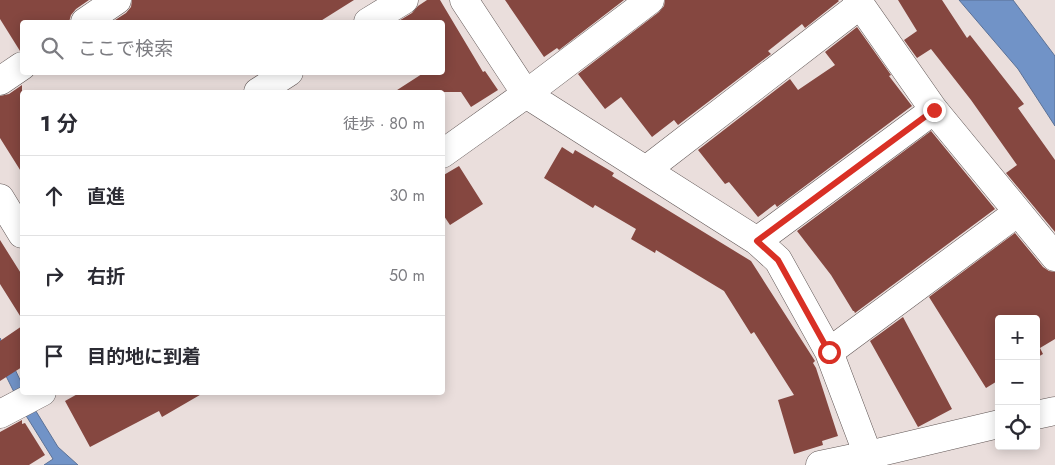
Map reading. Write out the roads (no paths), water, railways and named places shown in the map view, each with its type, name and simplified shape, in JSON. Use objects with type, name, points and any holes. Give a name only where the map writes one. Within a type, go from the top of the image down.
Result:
[{"type":"street","points":[[88,20],[117,0]]},
{"type":"street","points":[[371,20],[404,0]]},
{"type":"street","points":[[464,0],[526,94],[757,241],[778,260],[829,352],[868,455]]},
{"type":"street","points":[[445,152],[526,94],[650,0]]},
{"type":"street","points":[[646,170],[858,3],[934,110],[1055,257]]},
{"type":"street","points":[[0,81],[20,67]]},
{"type":"street","points":[[261,90],[284,75]]},
{"type":"street","points":[[757,241],[934,110]]},
{"type":"street","points":[[0,198],[20,231]]},
{"type":"street","points":[[829,352],[1018,212]]},
{"type":"street","points":[[1040,415],[1055,411]]},
{"type":"street","points":[[820,465],[995,425]]},
{"type":"water","points":[[959,0],[1013,0],[1055,56],[1055,126],[1018,69]]},
{"type":"water","points":[[0,338],[20,380],[20,395],[24,395],[34,408],[58,447],[78,465],[44,465],[53,459],[25,414],[0,364]]}]
